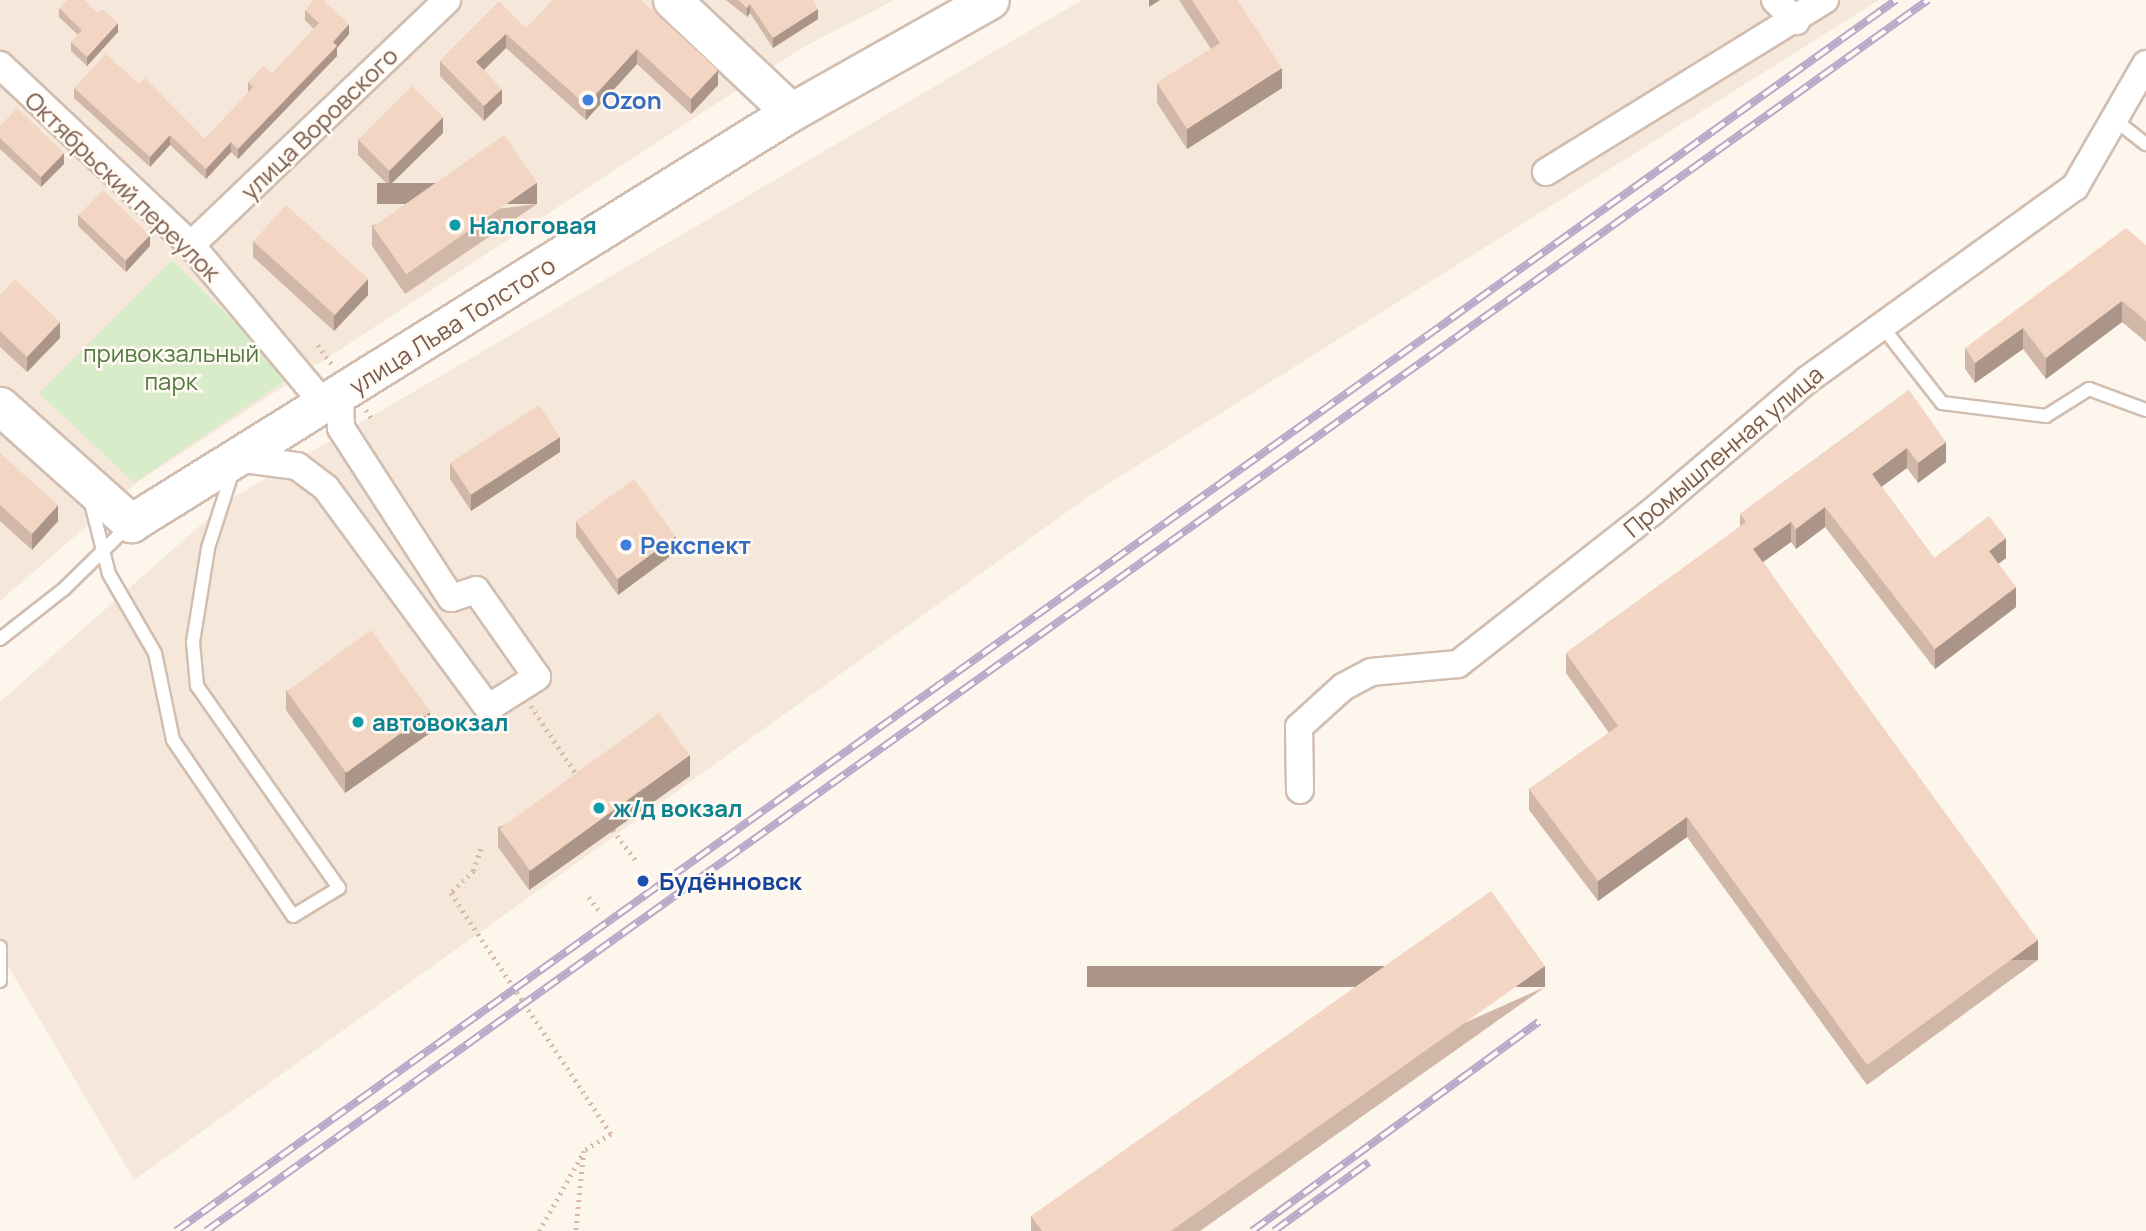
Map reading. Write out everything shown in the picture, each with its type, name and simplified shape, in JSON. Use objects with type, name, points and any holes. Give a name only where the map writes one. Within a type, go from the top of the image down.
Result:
[{"type":"main road","points":[[672,0],[787,108]]},
{"type":"main road","name":"улица Льва Толстого","points":[[131,523],[332,400],[960,0]]},
{"type":"main road","name":"улица Льва Толстого","points":[[787,108],[990,0]]},
{"type":"main road","points":[[0,406],[131,523]]},
{"type":"street","name":"улица Воровского","points":[[191,245],[447,0]]},
{"type":"street","points":[[1775,0],[1796,21]]},
{"type":"street","points":[[1546,172],[1796,21],[1825,0]]},
{"type":"street","name":"Промышленная улица","points":[[1300,790],[1299,727],[1343,687],[1371,672],[1458,664],[1881,324],[2075,187],[2146,64]]},
{"type":"street","name":"Октябрьский переулок","points":[[0,65],[191,245],[332,400]]},
{"type":"street","points":[[236,458],[297,466],[326,488],[488,708],[537,677],[476,590],[451,598],[341,428],[332,400]]},
{"type":"lane","points":[[2115,120],[2146,144]]},
{"type":"lane","points":[[1881,324],[1942,403],[2046,416],[2089,389],[2146,410]]},
{"type":"lane","points":[[86,482],[109,574],[155,653],[173,740],[293,916],[339,888],[197,686],[193,642],[208,548],[236,458]]},
{"type":"lane","points":[[0,639],[64,589],[131,523]]},
{"type":"lane","points":[[0,947],[0,981]]},
{"type":"path","points":[[519,688],[580,779]]},
{"type":"path","points":[[613,830],[637,862]]},
{"type":"path","points":[[481,849],[474,871],[451,893],[611,1134],[584,1151],[538,1231]]},
{"type":"path","points":[[589,897],[602,914]]},
{"type":"path","points":[[576,1231],[584,1151]]},
{"type":"shaded area","points":[[0,0],[894,0],[800,49],[139,481],[0,601]]},
{"type":"shaded area","points":[[1082,0],[1879,0],[1092,494],[134,1180],[0,952],[0,702],[229,500]]},
{"type":"green space","name":"привокзальный парк","points":[[172,260],[290,377],[134,483],[39,393]]},
{"type":"building","points":[[67,0],[84,0],[98,13],[102,9],[118,23],[87,57],[71,42],[82,30],[59,8]]},
{"type":"building","points":[[314,0],[323,0],[349,24],[333,42],[337,46],[238,149],[231,142],[206,169],[170,135],[150,157],[74,88],[106,54],[139,84],[145,78],[205,139],[253,87],[248,82],[263,66],[272,74],[319,23],[305,10]]},
{"type":"building","points":[[553,0],[641,0],[718,70],[691,99],[637,49],[586,105],[506,34],[476,62],[502,89],[484,106],[440,61],[499,2],[526,29]]},
{"type":"building","points":[[738,0],[813,0],[818,9],[773,38],[750,4],[747,8]]},
{"type":"building","points":[[1192,0],[1237,0],[1282,68],[1187,129],[1157,83],[1220,43]]},
{"type":"building","points":[[412,86],[443,117],[389,171],[358,140]]},
{"type":"building","points":[[17,108],[64,153],[41,177],[0,138],[0,126]]},
{"type":"building","name":"Налоговая","points":[[504,135],[537,183],[406,274],[373,227]]},
{"type":"building","points":[[103,190],[150,235],[125,260],[79,215]]},
{"type":"building","points":[[286,205],[368,279],[335,315],[253,241]]},
{"type":"building","points":[[2126,228],[2146,245],[2146,321],[2122,301],[2046,358],[2023,328],[1975,363],[1965,348]]},
{"type":"building","points":[[15,279],[60,322],[27,357],[0,331],[0,295]]},
{"type":"building","points":[[1909,390],[1946,442],[1918,463],[1907,448],[1872,474],[1934,558],[1989,516],[2006,538],[1989,551],[2016,587],[1935,649],[1825,507],[1796,529],[1791,522],[1753,549],[2038,940],[1867,1065],[1687,817],[1598,881],[1529,789],[1618,726],[1566,653],[1746,522],[1740,514]]},
{"type":"building","points":[[539,405],[560,437],[471,495],[450,463]]},
{"type":"building","points":[[0,453],[58,505],[32,534],[0,505]]},
{"type":"building","name":"Рекспект","points":[[634,479],[676,536],[617,579],[576,521]]},
{"type":"building","name":"автовокзал","points":[[371,630],[430,712],[346,773],[287,691]]},
{"type":"building","name":"ж/д вокзал","points":[[659,713],[690,755],[530,871],[500,829]]},
{"type":"building","points":[[1491,891],[1545,966],[1171,1231],[1042,1231],[1031,1216]]},
{"type":"railway","points":[[176,1231],[1896,0]]},
{"type":"railway","points":[[206,1231],[1928,0]]},
{"type":"railway","points":[[1252,1231],[1539,1022]]},
{"type":"railway","points":[[1274,1231],[1369,1162]]},
{"type":"place","name":"Ozon","points":[[588,100]]},
{"type":"place","name":"Налоговая","points":[[455,225]]},
{"type":"place","name":"Рекспект","points":[[626,545]]},
{"type":"place","name":"автовокзал","points":[[358,722]]},
{"type":"place","name":"ж/д вокзал","points":[[599,808]]},
{"type":"place","name":"Будённовск","points":[[643,881]]}]
